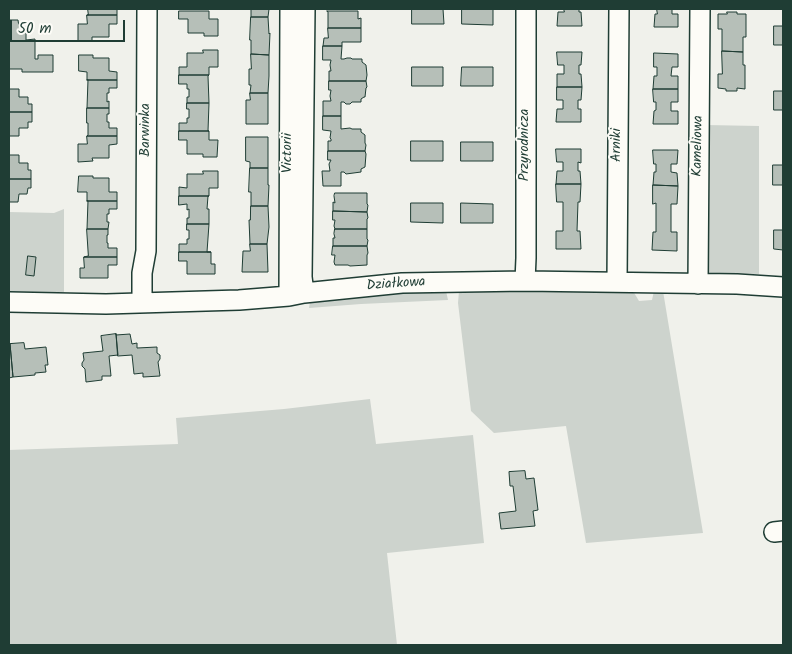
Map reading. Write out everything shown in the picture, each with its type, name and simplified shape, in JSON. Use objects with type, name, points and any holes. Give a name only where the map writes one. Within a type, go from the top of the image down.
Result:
[{"type":"street","name":"Barwinka","points":[[147,9],[146,252],[142,278],[148,303]]},
{"type":"street","name":"Victorii","points":[[290,9],[296,295]]},
{"type":"street","name":"Victorii","points":[[296,295],[302,277],[304,9]]},
{"type":"street","name":"Przyrodnicza","points":[[525,281],[526,9]]},
{"type":"street","name":"Arniki","points":[[617,282],[619,9]]},
{"type":"street","name":"Kameliowa","points":[[698,284],[700,9]]},
{"type":"street","name":"Działkowa","points":[[9,302],[106,304],[246,300],[402,283],[525,281],[737,284],[783,287]]},
{"type":"shaded area","points":[[706,125],[759,126],[759,274],[707,273],[705,270]]},
{"type":"shaded area","points":[[64,209],[64,292],[9,292],[9,212],[54,213]]},
{"type":"shaded area","points":[[446,291],[448,300],[309,308],[310,302],[360,295]]},
{"type":"shaded area","points":[[459,291],[633,291],[639,301],[652,300],[654,291],[663,291],[703,533],[586,543],[566,426],[494,433],[471,411],[458,303]]},
{"type":"shaded area","points":[[370,399],[376,444],[473,435],[484,543],[387,553],[397,645],[9,645],[9,450],[178,444],[176,418],[284,409]]},
{"type":"building","points":[[88,9],[117,9],[117,15],[88,15]]},
{"type":"building","points":[[246,9],[269,9],[268,17],[251,17],[251,10]]},
{"type":"building","points":[[412,9],[443,9],[444,24],[412,24]]},
{"type":"building","points":[[462,9],[493,9],[493,25],[462,24]]},
{"type":"building","points":[[564,9],[579,9],[582,26],[557,26],[558,12],[564,12]]},
{"type":"building","points":[[657,9],[672,9],[672,14],[678,14],[678,27],[654,27]]},
{"type":"building","points":[[179,11],[209,11],[209,19],[218,19],[218,36],[204,36],[204,33],[188,33],[188,19],[179,19]]},
{"type":"building","points":[[327,11],[358,11],[358,19],[361,18],[361,28],[328,28]]},
{"type":"building","points":[[727,12],[746,14],[746,37],[743,37],[743,52],[722,51],[722,29],[718,29],[718,14],[727,14]]},
{"type":"building","points":[[87,15],[117,15],[117,24],[109,24],[109,37],[92,37],[92,41],[78,41],[78,24],[87,24]]},
{"type":"building","points":[[251,17],[268,17],[270,33],[269,55],[251,54]]},
{"type":"building","points":[[9,20],[18,20],[19,27],[26,27],[26,40],[35,39],[35,59],[38,59],[38,55],[53,55],[53,72],[22,72],[22,69],[9,69]]},
{"type":"building","points":[[774,26],[783,26],[783,45],[774,45]]},
{"type":"building","points":[[328,28],[361,28],[361,42],[342,42],[342,46],[323,46],[324,38],[328,38]]},
{"type":"building","points":[[323,46],[342,46],[341,59],[362,59],[362,62],[366,65],[366,81],[329,81],[331,60],[323,60]]},
{"type":"building","points":[[203,50],[218,50],[218,67],[209,67],[209,75],[179,75],[179,67],[187,67],[187,53],[203,53]]},
{"type":"building","points":[[722,51],[743,52],[745,89],[737,88],[737,91],[726,91],[726,89],[718,88],[718,74],[722,74]]},
{"type":"building","points":[[557,52],[582,52],[579,74],[581,74],[582,87],[557,87],[557,74],[564,74],[564,65],[558,65]]},
{"type":"building","points":[[654,53],[678,54],[678,67],[672,67],[671,76],[678,76],[678,89],[653,89],[654,76],[657,76],[657,67],[654,67]]},
{"type":"building","points":[[251,54],[269,55],[268,93],[250,93],[249,69],[251,69]]},
{"type":"building","points":[[79,55],[93,55],[93,58],[109,58],[109,71],[117,72],[117,80],[87,80],[87,72],[79,71]]},
{"type":"building","points":[[412,67],[443,67],[443,86],[412,86]]},
{"type":"building","points":[[462,67],[493,67],[493,86],[461,86]]},
{"type":"building","points":[[179,75],[209,75],[209,103],[187,103],[189,89],[187,89],[187,84],[179,84]]},
{"type":"building","points":[[88,80],[117,80],[117,88],[109,88],[109,93],[107,93],[109,108],[87,108]]},
{"type":"building","points":[[329,81],[366,81],[365,97],[361,99],[361,102],[346,104],[341,102],[341,116],[323,116],[323,101],[331,101]]},
{"type":"building","points":[[557,87],[582,87],[581,100],[578,100],[578,109],[581,109],[581,122],[556,122],[557,109],[563,109],[563,100],[557,100]]},
{"type":"building","points":[[9,89],[19,89],[19,97],[28,97],[28,104],[32,104],[32,112],[9,112]]},
{"type":"building","points":[[653,89],[678,89],[678,102],[671,102],[671,111],[678,111],[678,124],[653,124],[656,102],[654,102]]},
{"type":"building","points":[[774,91],[783,91],[783,110],[774,110]]},
{"type":"building","points":[[250,93],[268,93],[268,124],[246,124],[246,100],[250,100]]},
{"type":"building","points":[[187,103],[209,103],[208,131],[179,131],[179,123],[187,123],[187,118],[189,118]]},
{"type":"building","points":[[87,108],[109,108],[107,122],[109,122],[109,128],[117,128],[117,136],[87,136]]},
{"type":"building","points":[[9,112],[32,112],[32,122],[28,122],[28,128],[19,128],[19,136],[9,136]]},
{"type":"building","points":[[323,116],[341,116],[341,129],[361,129],[361,132],[365,135],[365,151],[328,151],[331,131],[323,130]]},
{"type":"building","points":[[179,131],[209,131],[209,140],[218,140],[217,157],[203,157],[203,154],[187,154],[187,140],[179,140]]},
{"type":"building","points":[[87,136],[117,136],[117,144],[109,145],[109,158],[92,158],[93,161],[78,162],[78,144],[87,144]]},
{"type":"building","points":[[246,137],[268,137],[268,168],[250,168],[250,162],[246,161]]},
{"type":"building","points":[[411,141],[443,141],[443,161],[411,161]]},
{"type":"building","points":[[461,142],[493,142],[493,161],[461,161]]},
{"type":"building","points":[[556,149],[581,149],[581,163],[578,162],[578,171],[580,171],[581,184],[556,184],[557,171],[563,171],[563,162],[557,162]]},
{"type":"building","points":[[653,150],[678,150],[677,164],[671,164],[671,172],[677,173],[678,186],[653,185],[656,164],[654,164]]},
{"type":"building","points":[[328,151],[365,151],[365,167],[361,169],[361,172],[346,174],[341,172],[341,186],[323,186],[322,171],[330,171],[329,164],[331,160],[328,160]]},
{"type":"building","points":[[9,155],[19,155],[19,163],[28,163],[28,170],[31,170],[31,179],[9,179]]},
{"type":"building","points":[[773,165],[783,165],[783,185],[773,185]]},
{"type":"building","points":[[250,168],[268,168],[268,206],[251,206],[251,192],[249,192]]},
{"type":"building","points":[[203,171],[218,171],[218,188],[209,188],[209,196],[179,196],[179,187],[187,188],[187,174],[203,174]]},
{"type":"building","points":[[79,176],[109,178],[109,192],[117,192],[117,201],[87,201],[87,192],[78,192]]},
{"type":"building","points":[[9,179],[31,179],[31,188],[28,188],[27,194],[19,194],[18,202],[9,202]]},
{"type":"building","points":[[556,184],[581,184],[577,231],[580,231],[581,249],[556,249],[556,231],[563,231],[563,202],[557,202]]},
{"type":"building","points":[[653,185],[678,186],[677,204],[671,204],[671,232],[677,232],[677,251],[652,250],[653,232],[656,232],[656,203],[653,204]]},
{"type":"building","points":[[335,193],[367,193],[367,212],[333,211]]},
{"type":"building","points":[[179,196],[208,196],[209,224],[187,224],[189,209],[187,210],[187,204],[179,205]]},
{"type":"building","points":[[88,201],[117,201],[117,209],[109,209],[109,214],[107,214],[108,229],[87,229]]},
{"type":"building","points":[[411,203],[443,203],[443,223],[411,222]]},
{"type":"building","points":[[461,203],[493,204],[493,223],[461,223]]},
{"type":"building","points":[[251,206],[268,206],[269,227],[267,244],[250,244],[249,220]]},
{"type":"building","points":[[333,211],[367,212],[367,229],[335,229]]},
{"type":"building","points":[[187,224],[209,224],[207,252],[179,252],[179,244],[187,244],[187,239],[189,239]]},
{"type":"building","points":[[87,229],[108,229],[108,248],[117,248],[117,257],[84,257],[88,256]]},
{"type":"building","points":[[335,229],[367,229],[367,246],[333,246]]},
{"type":"building","points":[[774,230],[783,230],[783,250],[774,249]]},
{"type":"building","points":[[250,244],[267,244],[268,272],[242,272],[243,251],[250,251]]},
{"type":"building","points":[[333,246],[367,246],[367,265],[335,265],[335,255],[332,255]]},
{"type":"building","points":[[179,252],[211,252],[211,264],[215,264],[215,274],[187,274],[187,261],[179,261]]},
{"type":"building","points":[[28,256],[36,257],[34,276],[26,275]]},
{"type":"building","points":[[84,257],[117,257],[117,265],[108,265],[108,278],[80,278],[80,268],[84,268]]},
{"type":"building","points":[[116,334],[118,355],[109,356],[111,376],[102,376],[102,380],[86,382],[85,369],[82,366],[84,360],[83,353],[103,351],[101,336]]},
{"type":"building","points":[[130,334],[132,344],[137,343],[137,348],[157,347],[157,353],[160,355],[158,362],[160,376],[143,377],[143,373],[134,374],[132,355],[118,356],[116,335]]},
{"type":"building","points":[[24,343],[25,349],[46,347],[48,365],[45,365],[46,372],[13,377],[10,344]]},
{"type":"building","points":[[9,344],[13,377],[9,378]]},
{"type":"building","points":[[525,471],[526,479],[534,478],[538,510],[533,511],[535,526],[501,529],[499,513],[516,511],[509,472]]}]
